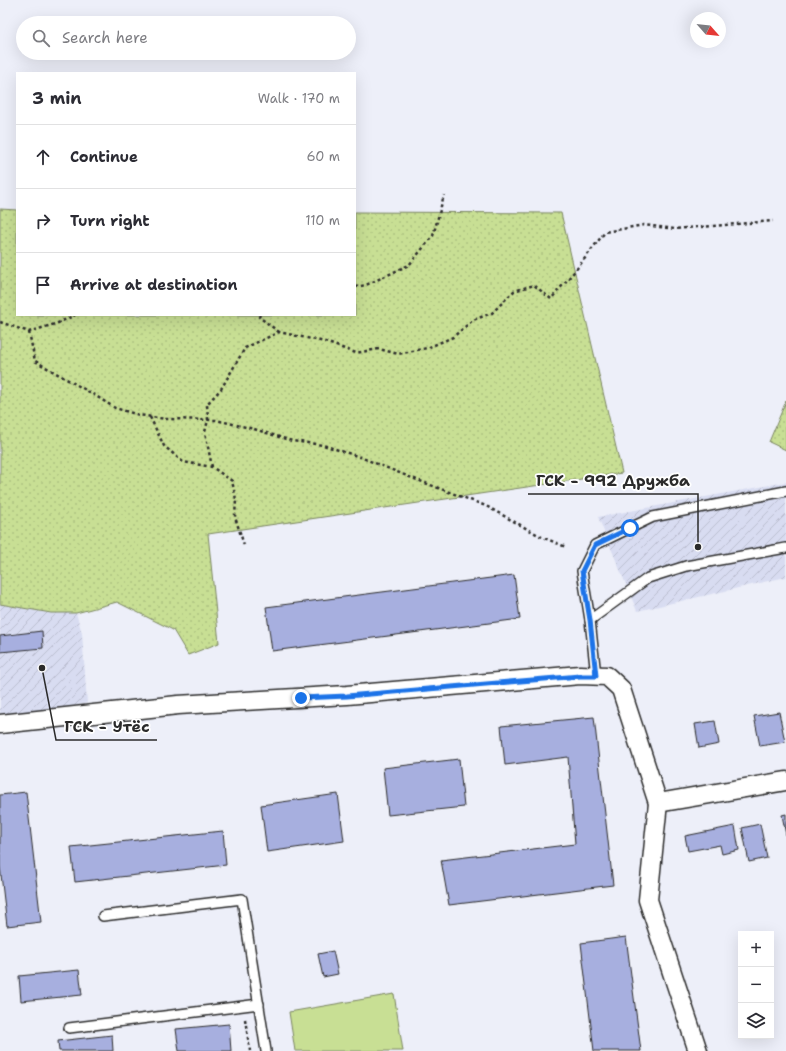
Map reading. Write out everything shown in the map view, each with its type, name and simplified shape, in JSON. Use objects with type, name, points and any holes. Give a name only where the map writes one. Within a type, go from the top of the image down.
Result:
[{"type":"street","points":[[0,724],[178,705],[347,696],[572,676],[607,676],[621,689],[658,803],[648,900],[698,1051]]},
{"type":"street","points":[[658,803],[786,781]]},
{"type":"lane","points":[[596,676],[590,620],[582,571],[595,545],[653,517],[786,490]]},
{"type":"lane","points":[[590,620],[648,578],[686,566],[786,548]]},
{"type":"lane","points":[[103,916],[242,899],[266,1051]]},
{"type":"lane","points":[[69,1028],[259,1004]]},
{"type":"path","points":[[356,287],[366,285],[410,264],[433,236],[444,195]]},
{"type":"path","points":[[260,316],[279,332],[325,342],[356,352],[379,349],[398,354],[427,348],[453,337],[473,320],[492,313],[514,291],[534,285],[551,299],[580,266],[605,232],[644,225],[675,229],[773,221]]},
{"type":"path","points":[[0,322],[29,332],[58,323],[72,316]]},
{"type":"path","points":[[29,332],[35,361],[115,408],[164,419],[216,420],[292,441],[323,445],[360,457],[486,506],[542,537],[566,547]]},
{"type":"path","points":[[212,467],[205,432],[208,420],[208,404],[221,389],[245,348],[279,332]]},
{"type":"path","points":[[150,416],[164,446],[182,462],[212,467],[232,481],[236,499],[235,517],[244,545]]},
{"type":"path","points":[[243,1006],[250,1051]]},
{"type":"shaded area","points":[[786,482],[786,577],[637,611],[598,517]]},
{"type":"shaded area","points":[[0,604],[51,613],[76,613],[82,633],[87,703],[37,713],[0,716]]},
{"type":"green space","points":[[0,209],[16,210],[16,316],[356,316],[356,212],[561,213],[622,473],[208,534],[219,643],[188,655],[173,630],[117,602],[76,613],[51,613],[0,604]]},
{"type":"green space","points":[[786,401],[786,450],[769,442]]},
{"type":"green space","points":[[394,994],[403,1051],[295,1051],[289,1012]]},
{"type":"building","points":[[514,575],[520,619],[272,651],[266,607]]},
{"type":"building","points":[[42,631],[43,648],[0,652],[0,636]]},
{"type":"building","points":[[779,712],[785,742],[760,746],[754,716]]},
{"type":"building","points":[[594,717],[613,885],[449,905],[441,860],[575,844],[568,757],[505,765],[501,726]]},
{"type":"building","points":[[715,721],[719,744],[699,748],[695,724]]},
{"type":"building","points":[[459,759],[464,807],[388,815],[383,768]]},
{"type":"building","points":[[26,792],[41,922],[7,926],[0,866],[0,795]]},
{"type":"building","points":[[338,794],[344,841],[267,852],[261,805]]},
{"type":"building","points":[[786,814],[786,835],[782,815]]},
{"type":"building","points":[[760,824],[767,858],[749,862],[742,828]]},
{"type":"building","points":[[735,826],[739,850],[722,854],[720,845],[688,851],[685,836]]},
{"type":"building","points":[[223,831],[226,865],[75,882],[71,847]]},
{"type":"building","points":[[626,937],[641,1051],[594,1051],[581,943]]},
{"type":"building","points":[[333,951],[338,974],[323,977],[318,954]]},
{"type":"building","points":[[79,970],[82,995],[21,1001],[19,976]]},
{"type":"building","points":[[229,1024],[231,1051],[179,1051],[176,1029]]},
{"type":"building","points":[[112,1035],[113,1051],[59,1051],[58,1041]]},
{"type":"place","name":"ГСК - 992 Дружба","points":[[698,547]]},
{"type":"place","name":"ГСК - Утёс","points":[[42,668]]},
{"type":"route","points":[[301,698],[347,696],[580,676],[596,676],[590,620],[582,571],[595,545],[630,528]]}]
